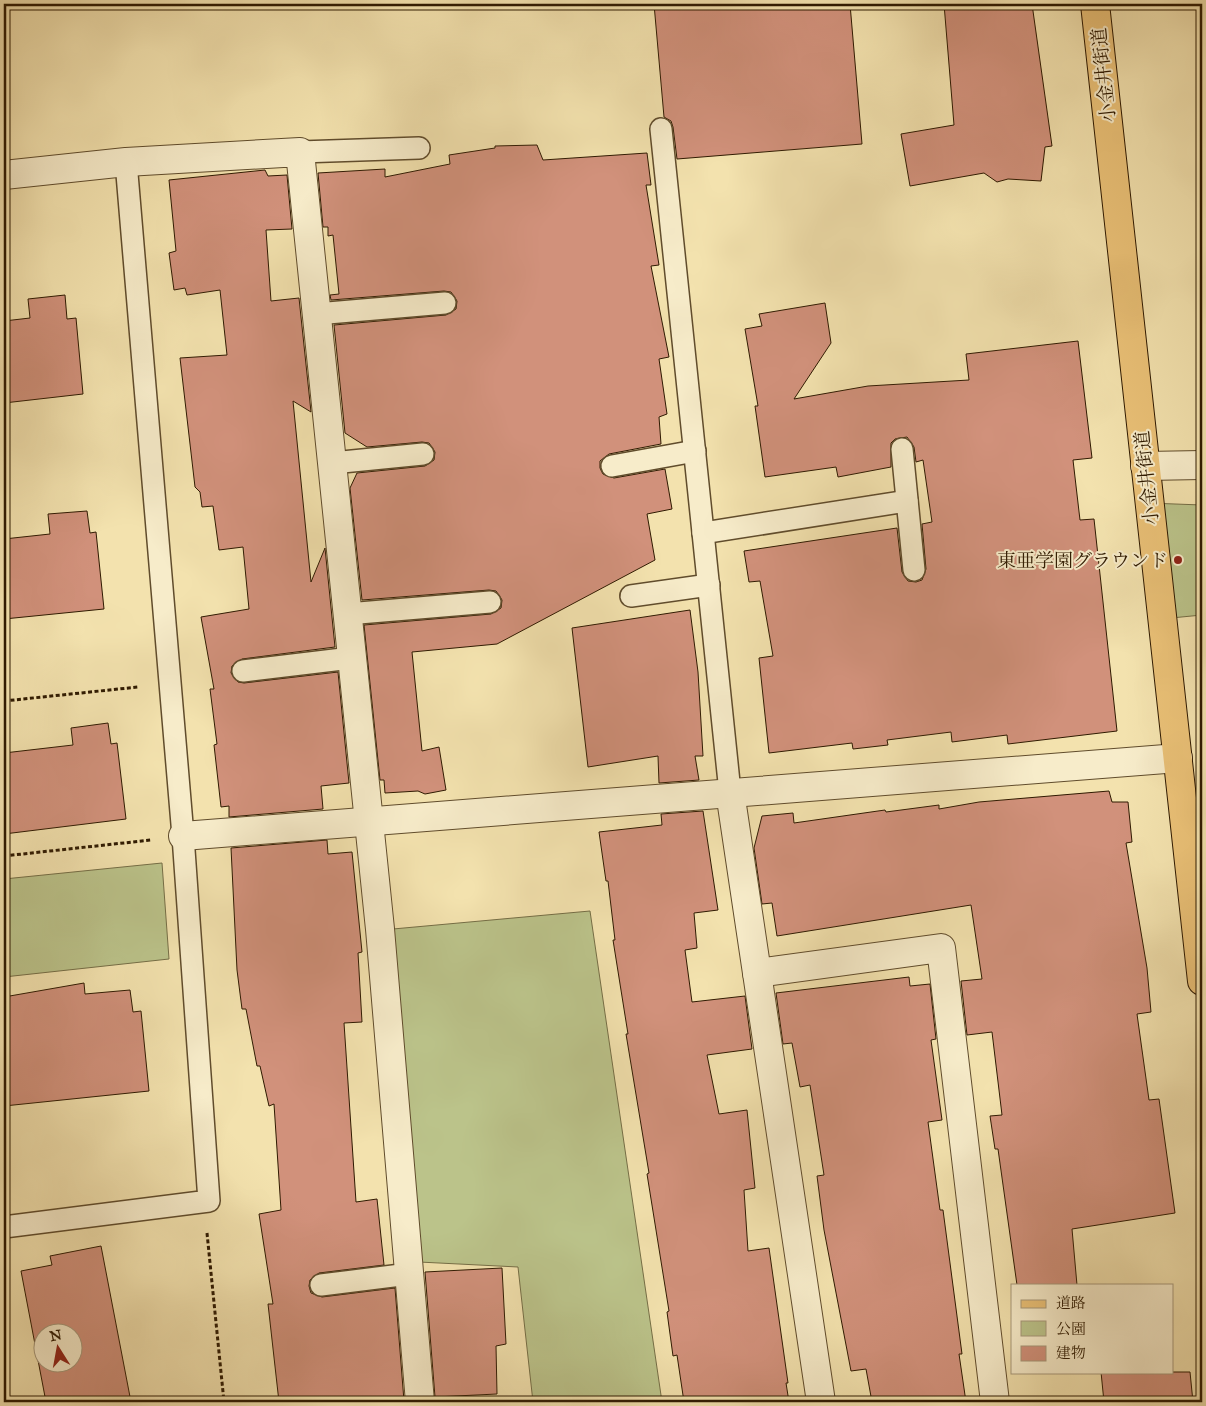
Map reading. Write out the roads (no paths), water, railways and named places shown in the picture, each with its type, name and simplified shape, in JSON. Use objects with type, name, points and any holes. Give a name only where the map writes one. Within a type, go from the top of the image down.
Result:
[{"type":"main road","name":"小金井街道","points":[[1095,4],[1202,981]]},
{"type":"street","points":[[4,175],[126,162],[300,152],[380,929],[420,1402]]},
{"type":"street","points":[[1145,466],[1202,465]]},
{"type":"street","points":[[183,836],[1178,758]]},
{"type":"street","points":[[730,792],[821,1402]]},
{"type":"street","points":[[757,973],[941,948],[995,1402]]},
{"type":"lane","points":[[661,128],[730,792]]},
{"type":"lane","points":[[300,152],[419,148]]},
{"type":"lane","points":[[4,1227],[209,1201],[171,684],[126,162]]},
{"type":"lane","points":[[316,314],[445,303]]},
{"type":"lane","points":[[902,449],[914,570]]},
{"type":"lane","points":[[612,466],[695,451]]},
{"type":"lane","points":[[332,463],[423,454]]},
{"type":"lane","points":[[703,533],[907,501]]},
{"type":"lane","points":[[631,596],[709,585]]},
{"type":"lane","points":[[347,614],[490,602]]},
{"type":"lane","points":[[243,671],[351,658]]},
{"type":"lane","points":[[320,1285],[409,1274]]},
{"type":"place","name":"東亜学園グラウンド","points":[[1178,560]]}]
